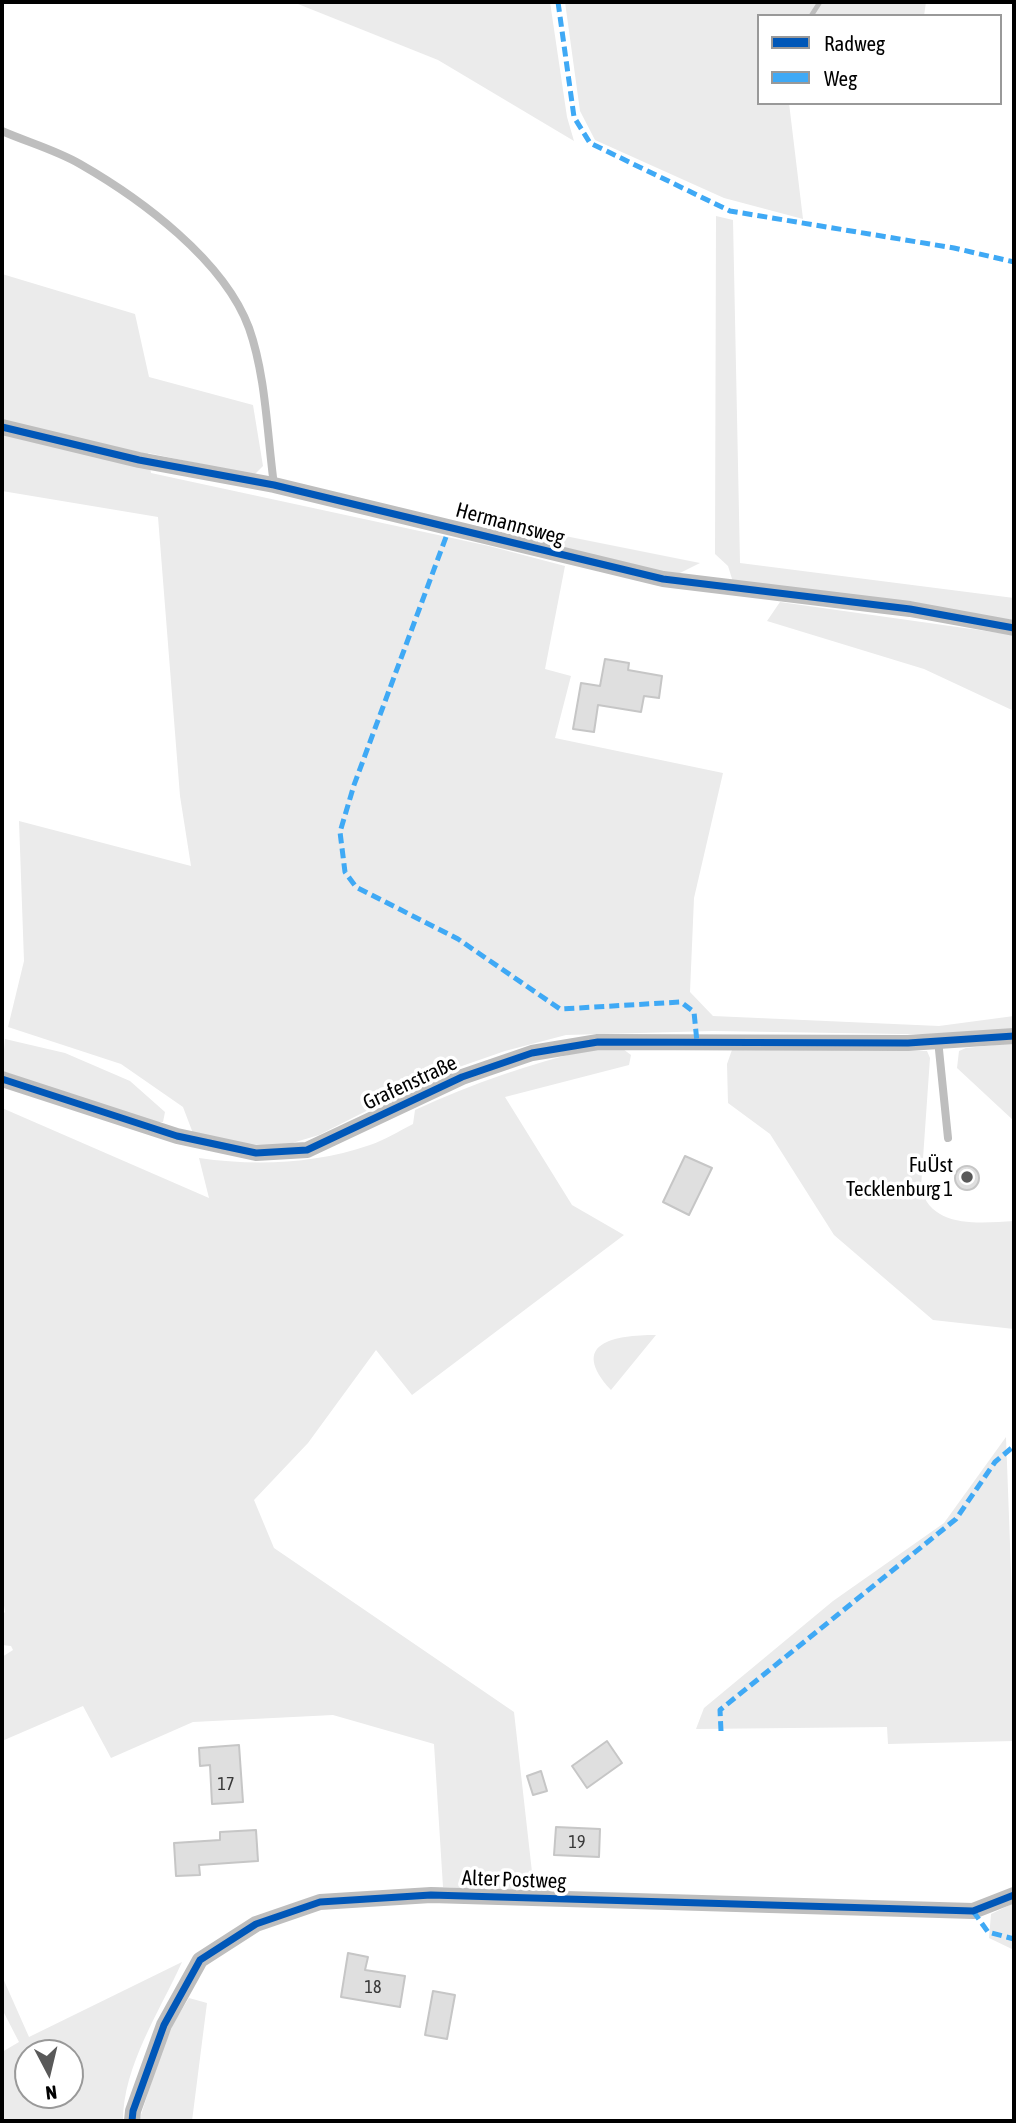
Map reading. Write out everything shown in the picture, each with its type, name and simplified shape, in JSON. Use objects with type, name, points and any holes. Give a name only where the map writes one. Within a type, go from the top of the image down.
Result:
[{"type":"street","name":"Hermannsweg","points":[[2,427],[139,460],[274,485],[663,579],[910,610],[1014,628]]},
{"type":"street","name":"Grafenstraße","points":[[2,1079],[177,1136],[256,1153],[307,1150],[462,1077],[532,1054],[598,1042],[938,1040],[1014,1036]]},
{"type":"street","name":"Alter Postweg","points":[[132,2121],[133,2110],[164,2025],[200,1960],[256,1924],[320,1902],[430,1895],[973,1911],[1014,1895]]},
{"type":"lane","points":[[2,131],[79,163],[152,214],[186,242],[228,289],[249,329],[257,365],[274,485]]},
{"type":"lane","points":[[938,1040],[948,1138]]},
{"type":"shaded area","points":[[293,2],[550,2],[567,117],[574,141],[438,60]]},
{"type":"shaded area","points":[[565,2],[926,2],[924,14],[757,14],[757,105],[789,105],[803,219],[724,198],[595,140],[580,111]]},
{"type":"shaded area","points":[[716,216],[733,220],[740,563],[1014,598],[1014,620],[733,582],[728,566],[715,554]]},
{"type":"shaded area","points":[[2,274],[135,314],[149,377],[253,405],[263,466],[254,475],[148,453],[151,473],[489,546],[565,566],[545,669],[571,676],[555,738],[723,773],[694,898],[690,992],[713,1016],[939,1026],[1014,1016],[1014,1030],[962,1035],[713,1031],[566,1035],[505,1051],[439,1074],[319,1135],[282,1146],[242,1144],[194,1136],[183,1107],[121,1064],[8,1027],[24,961],[19,821],[191,866],[180,796],[158,517],[2,491]]},
{"type":"shaded area","points":[[550,533],[700,563],[678,574],[656,572],[522,539]]},
{"type":"shaded area","points":[[780,602],[1014,635],[1014,711],[924,669],[767,621]]},
{"type":"shaded area","points":[[5,1039],[65,1053],[130,1081],[165,1112],[163,1122],[150,1122],[2,1071]]},
{"type":"shaded area","points":[[1014,1043],[1014,1121],[957,1068],[959,1051]]},
{"type":"shaded area","points":[[733,1047],[927,1051],[930,1058],[921,1187],[926,1201],[945,1217],[972,1222],[1014,1221],[1014,1329],[933,1320],[834,1235],[770,1134],[728,1103],[727,1064]]},
{"type":"shaded area","points":[[591,1049],[623,1049],[631,1055],[629,1065],[505,1097],[572,1205],[624,1235],[412,1395],[376,1350],[308,1443],[254,1500],[274,1548],[514,1712],[533,1881],[522,1891],[443,1887],[434,1744],[333,1715],[193,1722],[111,1758],[83,1706],[2,1741],[2,1657],[13,1650],[11,1646],[2,1645],[2,1615],[5,1612],[2,1592],[2,1108],[209,1198],[199,1158],[285,1162],[349,1151],[376,1143],[413,1124],[415,1110],[458,1091],[546,1061]]},
{"type":"shaded area","points":[[656,1335],[611,1390],[599,1374],[594,1362],[595,1352],[612,1340]]},
{"type":"shaded area","points":[[1006,1437],[1014,1651],[1014,1741],[888,1744],[887,1727],[696,1729],[704,1708],[833,1601],[944,1523]]},
{"type":"shaded area","points":[[1014,1903],[1014,1950],[989,1938],[991,1914]]},
{"type":"shaded area","points":[[182,1962],[136,2059],[129,2080],[123,2121],[2,2121],[2,2052],[14,2045],[14,2109],[84,2109],[84,2039],[17,2039],[2,2009],[2,1976],[29,2037]]},
{"type":"shaded area","points":[[189,1998],[207,2003],[192,2121],[139,2121],[161,2053],[174,2022]]},
{"type":"building","points":[[605,659],[629,663],[628,670],[662,676],[659,698],[644,696],[641,712],[598,705],[594,732],[573,729],[581,683],[600,686]]},
{"type":"building","points":[[685,1156],[712,1168],[689,1215],[663,1202]]},
{"type":"building","name":"FuÜst Tecklenburg 1","points":[[967,1166],[976,1169],[979,1178],[976,1187],[967,1190],[958,1187],[955,1178],[958,1169]]},
{"type":"building","points":[[607,1741],[622,1763],[587,1788],[572,1766]]},
{"type":"building","points":[[239,1745],[243,1802],[212,1804],[210,1765],[200,1766],[199,1748]]},
{"type":"building","points":[[541,1771],[547,1791],[533,1795],[527,1776]]},
{"type":"building","points":[[556,1827],[600,1829],[599,1857],[554,1855]]},
{"type":"building","points":[[256,1830],[258,1861],[199,1865],[200,1875],[176,1876],[174,1843],[220,1840],[220,1832]]},
{"type":"building","points":[[348,1953],[368,1957],[365,1970],[405,1976],[400,2007],[341,1997]]},
{"type":"building","points":[[433,1991],[455,1995],[447,2039],[425,2035]]},
{"type":"waterway","points":[[812,14],[820,2]]},
{"type":"marked path","points":[[558,2],[574,117],[590,143],[730,211],[954,248],[1014,262]]},
{"type":"marked path","points":[[446,537],[354,785],[340,832],[345,872],[356,887],[458,939],[560,1009],[681,1002],[694,1012],[697,1042]]},
{"type":"marked path","points":[[721,1731],[720,1710],[956,1519],[995,1462],[1014,1446]]},
{"type":"marked path","points":[[973,1911],[988,1932],[1014,1939]]},
{"type":"cycle path","points":[[2,427],[139,460],[274,485],[663,579],[910,609],[1014,628]]},
{"type":"cycle path","points":[[2,1079],[177,1136],[256,1153],[307,1150],[462,1077],[532,1053],[598,1042],[908,1043],[1014,1036]]},
{"type":"cycle path","points":[[132,2121],[133,2111],[164,2025],[200,1960],[256,1924],[320,1902],[431,1895],[973,1911],[1014,1895]]},
{"type":"place","name":"FuÜst Tecklenburg 1","points":[[967,1177]]}]
